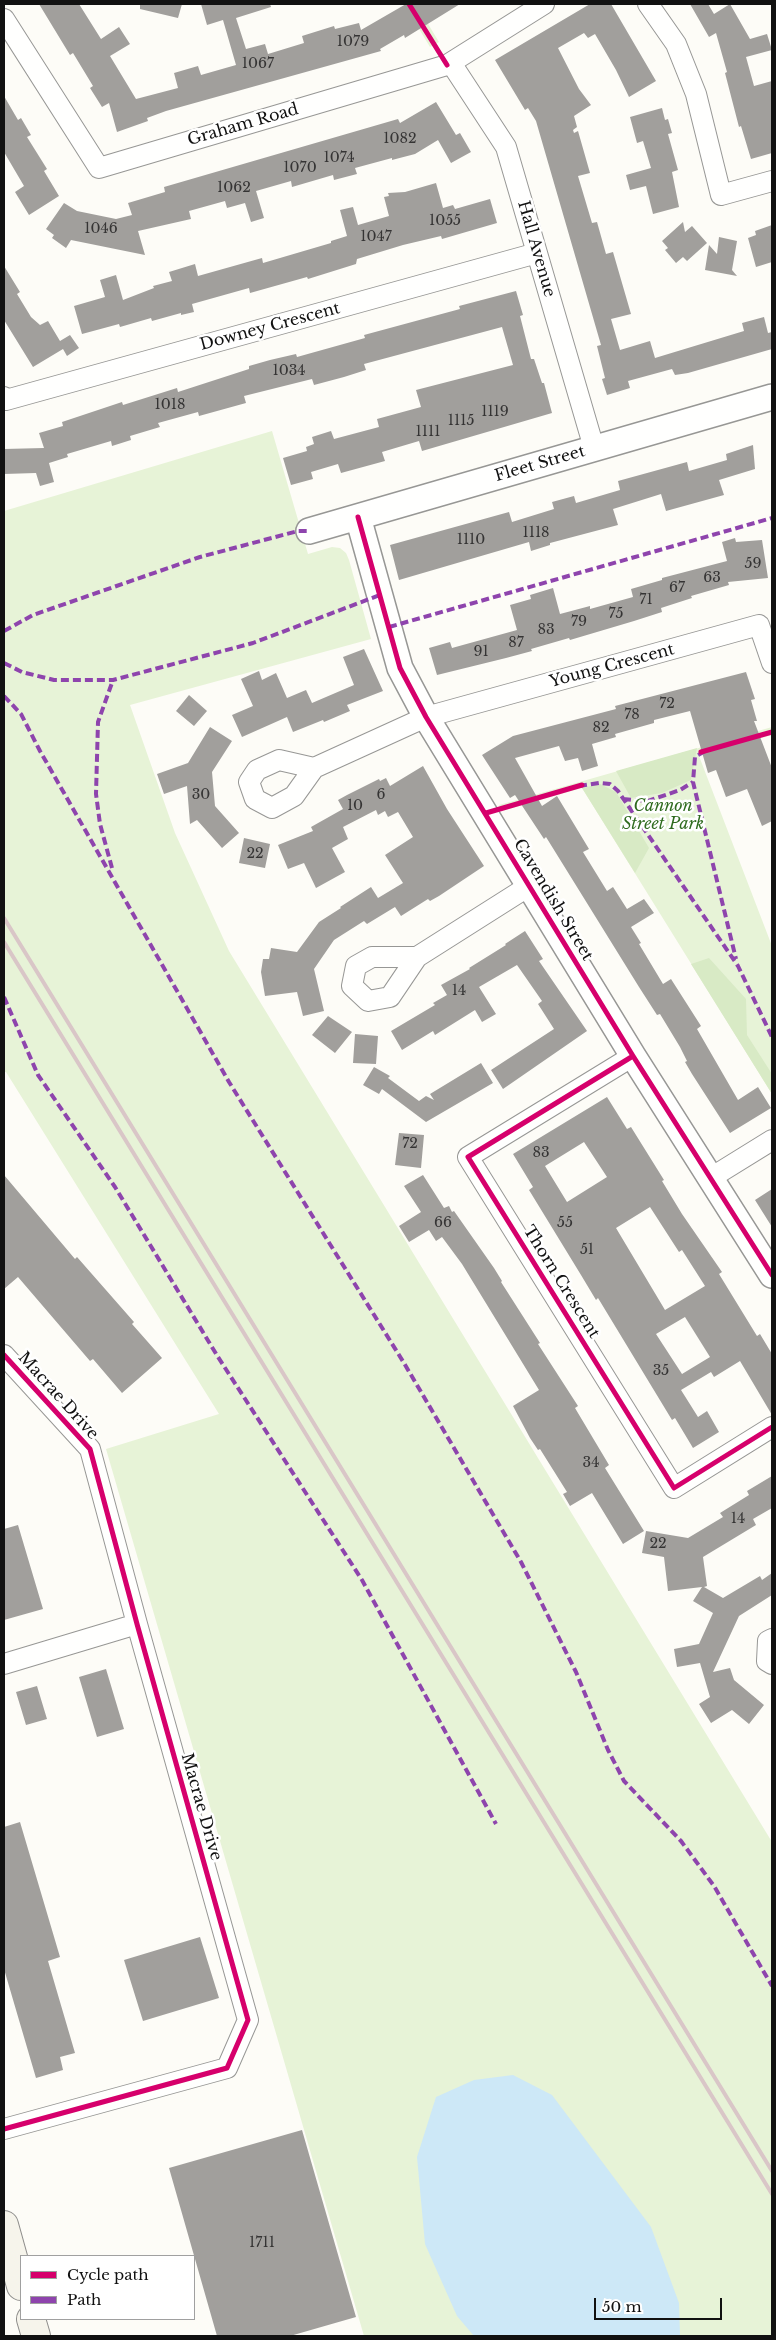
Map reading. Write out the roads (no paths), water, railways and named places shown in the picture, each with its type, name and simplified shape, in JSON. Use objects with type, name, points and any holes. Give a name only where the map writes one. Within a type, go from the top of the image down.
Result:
[{"type":"main road","points":[[4,2225],[20,2282]]},
{"type":"main road","points":[[31,2320],[36,2336]]},
{"type":"street","name":"Graham Road","points":[[4,19],[99,168],[451,63],[544,4]]},
{"type":"street","points":[[648,4],[676,44],[696,94],[721,195],[772,181]]},
{"type":"street","name":"Hall Avenue","points":[[451,63],[506,147],[594,448]]},
{"type":"street","name":"Downey Crescent","points":[[4,396],[6,400],[537,253]]},
{"type":"street","name":"Fleet Street","points":[[309,531],[772,398]]},
{"type":"street","name":"Cavendish Street","points":[[358,517],[400,668],[426,717],[709,1179],[772,1275]]},
{"type":"street","name":"Young Crescent","points":[[426,717],[759,625],[772,663]]},
{"type":"street","points":[[314,768],[426,717]]},
{"type":"street","points":[[417,956],[529,886]]},
{"type":"street","name":"Thorn Crescent","points":[[633,1056],[468,1157],[674,1488],[772,1427]]},
{"type":"street","points":[[709,1179],[772,1140]]},
{"type":"street","name":"Macrae Drive","points":[[4,1355],[90,1449],[248,2020],[227,2068],[4,2129]]},
{"type":"street","points":[[4,1664],[137,1624]]},
{"type":"street","points":[[772,1639],[768,1641],[768,1661],[772,1664]]},
{"type":"water","points":[[513,2075],[552,2095],[651,2227],[679,2303],[680,2336],[474,2336],[457,2316],[425,2244],[417,2157],[436,2097],[474,2080]]},
{"type":"railway","points":[[4,918],[772,2171]]},
{"type":"railway","points":[[4,942],[772,2194]]},
{"type":"park label","name":"Cannon Street Park","points":[[663,815]]}]
